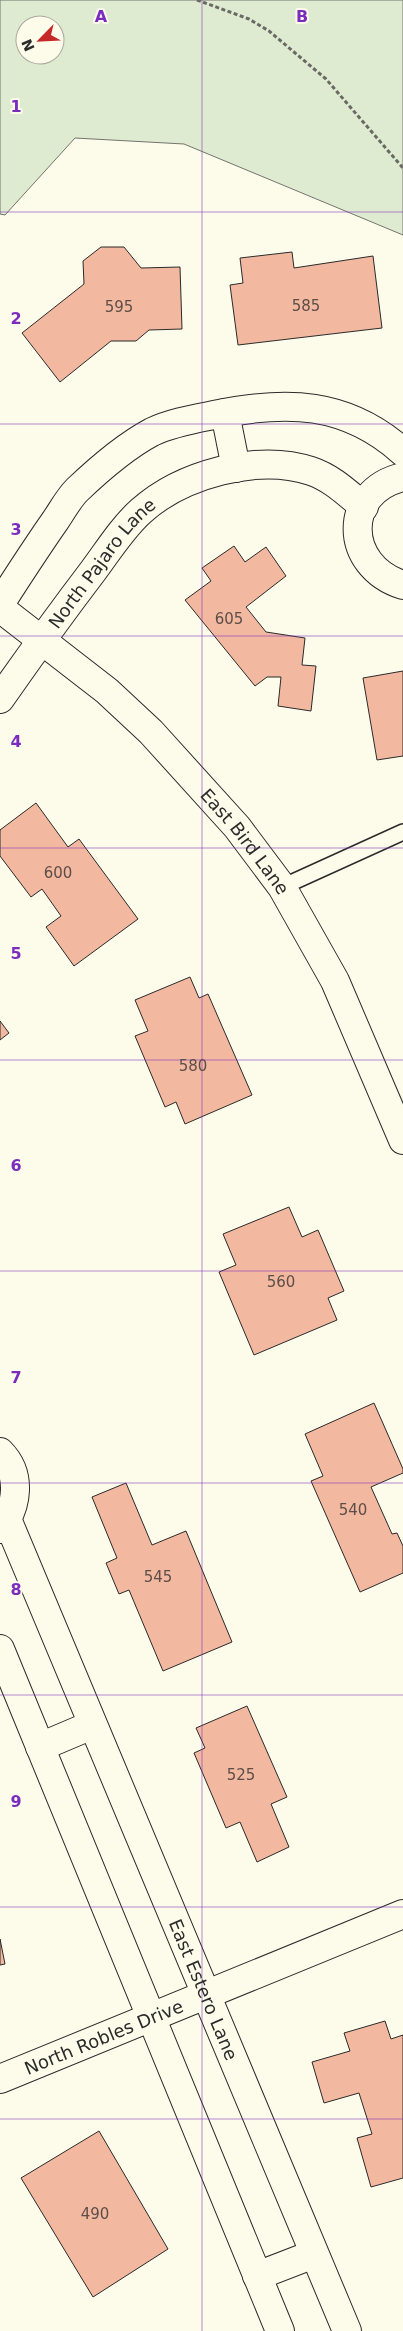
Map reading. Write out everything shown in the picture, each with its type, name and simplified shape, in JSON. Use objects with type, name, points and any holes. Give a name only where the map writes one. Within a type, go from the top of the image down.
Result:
[{"type":"street","points":[[0,604],[75,492],[107,462],[152,432],[188,420],[224,413],[282,406],[327,410],[358,421],[383,434],[403,452]]},
{"type":"street","points":[[224,413],[236,468]]},
{"type":"street","name":"North Pajaro Lane","points":[[0,700],[42,639],[140,512],[176,486],[210,473],[236,468],[280,466],[310,471],[334,482],[364,507]]},
{"type":"street","points":[[403,477],[378,488],[364,507],[358,530],[360,548],[370,566],[389,580],[403,585]]},
{"type":"street","name":"East Bird Lane","points":[[0,608],[107,691],[151,732],[237,827],[282,887],[335,981],[403,1140]]},
{"type":"street","points":[[0,1452],[11,1469],[16,1486],[14,1503],[4,1524]]},
{"type":"street","name":"East Estero Lane","points":[[4,1524],[92,1725],[347,2331]]},
{"type":"street","points":[[0,1649],[280,2331]]},
{"type":"street","points":[[40,1747],[92,1725]]},
{"type":"street","name":"North Robles Drive","points":[[0,2079],[403,1914]]},
{"type":"street","points":[[257,2276],[314,2254]]},
{"type":"lane","points":[[282,887],[403,832]]},
{"type":"path","points":[[197,0],[249,20],[269,31],[326,79],[403,168]]},
{"type":"green space","points":[[0,0],[403,0],[403,235],[184,144],[75,138],[5,215],[0,214]]},
{"type":"building","points":[[101,247],[124,247],[141,268],[180,267],[182,329],[149,330],[136,341],[111,341],[60,382],[22,333],[84,284],[83,261]]},
{"type":"building","points":[[292,252],[294,268],[373,256],[382,328],[238,345],[230,285],[243,283],[240,258]]},
{"type":"building","points":[[234,546],[245,562],[266,547],[286,576],[246,607],[266,632],[305,638],[302,665],[316,666],[311,711],[278,706],[281,677],[267,677],[255,686],[185,600],[211,581],[202,568]]},
{"type":"building","points":[[403,671],[403,756],[377,760],[363,678]]},
{"type":"building","points":[[36,803],[68,847],[79,839],[138,919],[74,966],[46,927],[61,916],[42,889],[31,897],[0,856],[0,830]]},
{"type":"building","points":[[190,977],[199,998],[208,994],[252,1095],[185,1124],[176,1102],[165,1107],[135,1036],[148,1031],[135,1000]]},
{"type":"building","points":[[0,1021],[9,1033],[0,1040]]},
{"type":"building","points":[[289,1207],[302,1237],[318,1230],[344,1291],[328,1298],[337,1320],[254,1355],[219,1272],[236,1265],[223,1234]]},
{"type":"building","points":[[374,1403],[403,1469],[403,1473],[371,1487],[392,1534],[397,1533],[403,1546],[403,1573],[360,1592],[311,1481],[323,1476],[305,1434]]},
{"type":"building","points":[[126,1483],[152,1545],[186,1531],[232,1642],[163,1671],[129,1590],[119,1594],[106,1563],[117,1558],[92,1497]]},
{"type":"building","points":[[247,1706],[287,1797],[271,1804],[289,1847],[257,1862],[240,1822],[226,1828],[194,1753],[205,1748],[196,1728]]},
{"type":"building","points":[[0,1939],[5,1964],[0,1965]]},
{"type":"building","points":[[385,2021],[391,2039],[403,2035],[403,2178],[371,2187],[357,2138],[372,2134],[359,2093],[324,2103],[312,2062],[350,2051],[344,2033]]},
{"type":"building","points":[[99,2131],[168,2249],[93,2297],[21,2178]]}]
